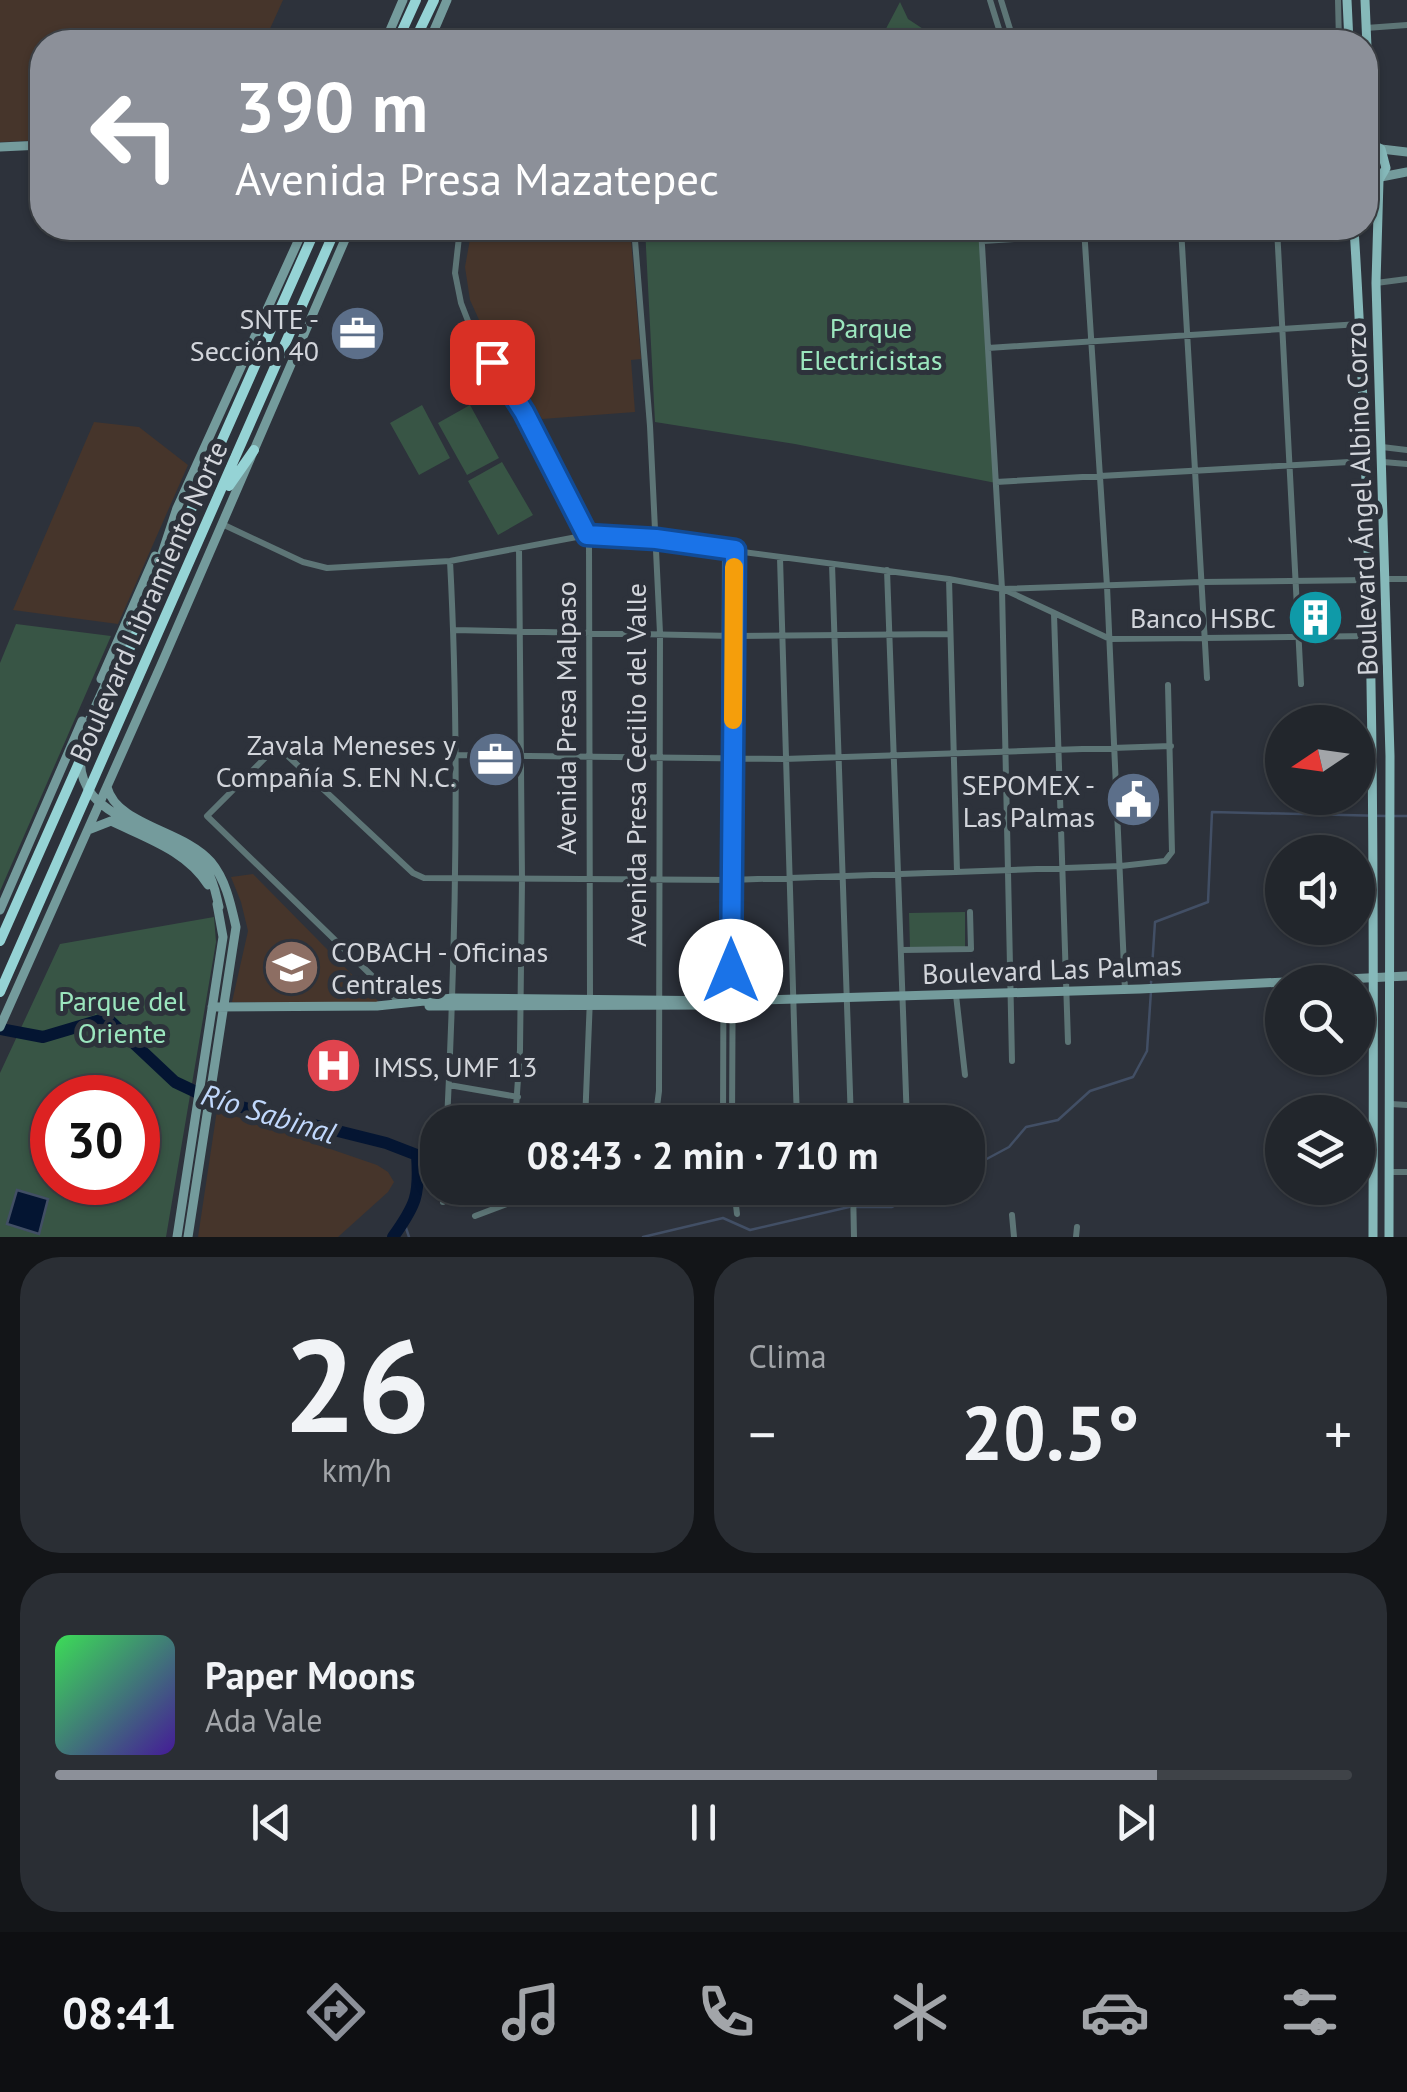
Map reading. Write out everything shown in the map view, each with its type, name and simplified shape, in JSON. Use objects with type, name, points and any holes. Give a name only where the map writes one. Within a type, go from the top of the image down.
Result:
[{"type":"highway","points":[[403,30],[416,0]]},
{"type":"highway","points":[[420,30],[434,0]]},
{"type":"highway","name":"Boulevard Libramiento Norte","points":[[0,942],[311,240]]},
{"type":"highway","name":"Boulevard Libramiento Norte","points":[[0,992],[331,240]]},
{"type":"highway","points":[[214,507],[254,450]]},
{"type":"main road","points":[[389,30],[403,0]]},
{"type":"main road","points":[[434,30],[447,0]]},
{"type":"main road","points":[[1345,30],[1347,0]]},
{"type":"main road","points":[[1365,0],[1366,28]]},
{"type":"main road","points":[[0,147],[30,145]]},
{"type":"main road","points":[[1378,145],[1407,152]]},
{"type":"main road","name":"Boulevard Ángel Albino Corzo","points":[[1378,154],[1386,168],[1380,178],[1378,230]]},
{"type":"main road","points":[[1380,178],[1407,172]]},
{"type":"main road","points":[[0,910],[299,240]]},
{"type":"main road","points":[[0,1027],[345,240]]},
{"type":"main road","name":"Boulevard Ángel Albino Corzo","points":[[1355,240],[1367,462],[1374,965]]},
{"type":"main road","name":"Boulevard Ángel Albino Corzo","points":[[1378,240],[1390,802],[1389,1237]]},
{"type":"main road","points":[[177,508],[154,576],[86,727],[80,751],[87,783],[103,807],[174,843],[206,869],[218,907],[222,938],[188,1237]]},
{"type":"main road","points":[[1368,532],[1385,525]]},
{"type":"main road","points":[[1368,532],[1386,541]]},
{"type":"main road","points":[[107,787],[121,811],[184,840],[214,864],[230,898],[236,927],[224,1008],[206,1082]]},
{"type":"main road","points":[[88,830],[111,822],[166,847],[188,862],[207,883],[218,907]]},
{"type":"main road","name":"Boulevard Las Palmas","points":[[1375,978],[1407,976]]},
{"type":"main road","name":"Boulevard Las Palmas","points":[[212,1007],[726,1002],[1265,983]]},
{"type":"main road","name":"Boulevard Ángel Albino Corzo","points":[[1373,1237],[1374,1075]]},
{"type":"main road","points":[[177,1237],[202,1113]]},
{"type":"street","points":[[990,0],[999,30]]},
{"type":"street","points":[[1002,0],[1011,30]]},
{"type":"street","points":[[1338,0],[1339,29]]},
{"type":"street","points":[[1366,28],[1407,25]]},
{"type":"street","name":"Avenida Presa Malpaso","points":[[459,240],[456,273],[468,322],[524,412],[585,538],[590,634],[590,1002],[586,1105]]},
{"type":"street","name":"Avenida Presa Cecilio del Valle","points":[[635,240],[660,633],[657,1105]]},
{"type":"street","points":[[999,240],[982,242],[1002,589],[1012,1061]]},
{"type":"street","points":[[1085,240],[1110,639],[1124,990]]},
{"type":"street","points":[[1180,240],[1207,678]]},
{"type":"street","points":[[1278,240],[1301,684]]},
{"type":"street","points":[[1376,283],[1407,279]]},
{"type":"street","points":[[988,348],[1360,324]]},
{"type":"street","points":[[1382,447],[1407,450]]},
{"type":"street","points":[[996,482],[1367,462]]},
{"type":"street","points":[[1383,462],[1407,464]]},
{"type":"street","points":[[222,524],[304,562],[327,568],[450,562],[585,538],[886,570],[1002,589],[1369,580]]},
{"type":"street","points":[[517,1105],[522,879],[519,548]]},
{"type":"street","points":[[723,1105],[729,758],[725,552]]},
{"type":"street","points":[[729,636],[737,554]]},
{"type":"street","points":[[780,558],[796,1105]]},
{"type":"street","points":[[448,1105],[456,880],[450,562]]},
{"type":"street","points":[[832,564],[851,1105]]},
{"type":"street","points":[[886,570],[906,1105]]},
{"type":"street","points":[[1387,578],[1407,579]]},
{"type":"street","points":[[949,579],[957,872]]},
{"type":"street","points":[[1002,589],[1110,639],[1371,636]]},
{"type":"street","points":[[1054,614],[1068,1042]]},
{"type":"street","points":[[454,630],[729,636],[949,634]]},
{"type":"street","points":[[402,1005],[207,816],[277,746],[412,873],[424,878],[728,880],[1121,866],[1165,862],[1172,852],[1168,685]]},
{"type":"street","points":[[454,755],[784,758],[1172,746]]},
{"type":"street","points":[[902,950],[971,949],[970,912]]},
{"type":"street","points":[[956,995],[965,1075]]},
{"type":"street","points":[[726,1002],[731,1105]]},
{"type":"street","points":[[449,1084],[518,1098]]},
{"type":"street","points":[[1391,1104],[1407,1105]]},
{"type":"street","points":[[1390,1172],[1407,1172]]},
{"type":"street","points":[[736,1205],[737,1214]]},
{"type":"street","points":[[854,1205],[854,1237]]},
{"type":"street","points":[[475,1216],[502,1206]]},
{"type":"street","points":[[1012,1215],[1014,1237]]},
{"type":"street","points":[[1076,1227],[1076,1237]]},
{"type":"shaded area","points":[[0,0],[283,0],[269,30],[30,30],[30,141],[0,142]]},
{"type":"shaded area","points":[[470,240],[631,240],[641,359],[631,360],[635,412],[542,419],[480,322],[470,300],[465,267]]},
{"type":"shaded area","points":[[94,422],[139,427],[188,465],[118,624],[13,610]]},
{"type":"shaded area","name":"COBACH - Oficinas Centrales","points":[[253,874],[381,1004],[232,1002],[248,931],[231,877]]},
{"type":"shaded area","points":[[217,1110],[377,1165],[394,1182],[338,1237],[198,1237]]},
{"type":"green space","points":[[900,2],[908,19],[925,30],[885,30]]},
{"type":"green space","name":"Parque Electricistas","points":[[646,240],[980,240],[996,483],[655,422]]},
{"type":"green space","points":[[422,405],[450,458],[419,475],[390,423]]},
{"type":"green space","points":[[470,405],[499,458],[467,475],[438,423]]},
{"type":"green space","points":[[502,462],[533,515],[498,535],[468,481]]},
{"type":"green space","points":[[16,624],[111,636],[0,891],[0,663]]},
{"type":"green space","points":[[965,912],[965,947],[910,948],[909,913]]},
{"type":"green space","name":"Parque del Oriente","points":[[214,917],[216,942],[166,1237],[0,1237],[0,1073],[60,944]]},
{"type":"water","points":[[17,1190],[30,1194],[30,1205],[46,1205],[39,1234],[7,1224]]},
{"type":"waterway","points":[[1151,983],[1155,922],[1208,902],[1212,812],[1386,816]]},
{"type":"waterway","points":[[1394,816],[1407,816]]},
{"type":"waterway","points":[[985,1160],[1009,1147],[1026,1127],[1058,1120],[1090,1091],[1133,1077],[1147,1051],[1151,991]]},
{"type":"waterway","name":"Río Sabinal","points":[[0,1029],[43,1037],[107,1018],[175,1082],[213,1100],[386,1143],[417,1155],[415,1199],[393,1237]]},
{"type":"waterway","points":[[857,1207],[896,1205]]},
{"type":"waterway","points":[[643,1237],[723,1218],[750,1230],[849,1207]]},
{"type":"waterway","points":[[404,1222],[409,1237]]},
{"type":"slow traffic","points":[[733,720],[734,567]]},
{"type":"place","name":"SNTE - Sección 40","points":[[358,334]]},
{"type":"place","name":"Banco HSBC","points":[[1315,617]]},
{"type":"place","name":"Zavala Meneses y Compañía S. EN N.C.","points":[[495,760]]},
{"type":"place","name":"SEPOMEX - Las Palmas","points":[[1134,800]]},
{"type":"place","name":"COBACH - Oficinas Centrales","points":[[292,967]]},
{"type":"place","name":"IMSS, UMF 13","points":[[334,1066]]},
{"type":"route","points":[[492,362],[524,412],[587,535],[735,550],[731,971]]}]
